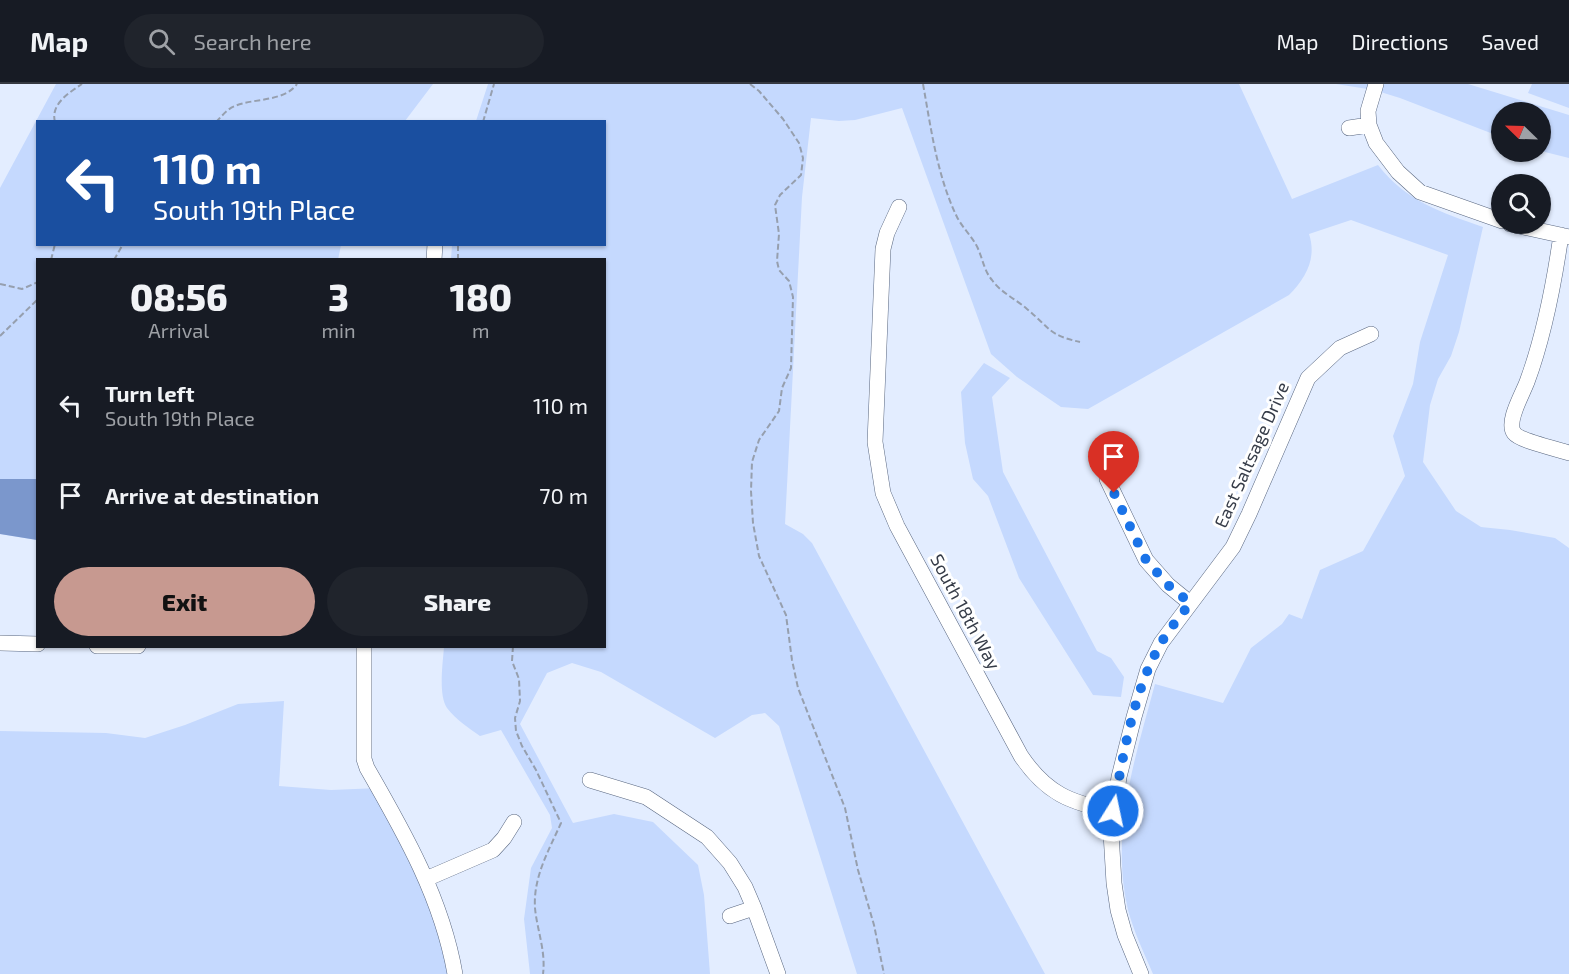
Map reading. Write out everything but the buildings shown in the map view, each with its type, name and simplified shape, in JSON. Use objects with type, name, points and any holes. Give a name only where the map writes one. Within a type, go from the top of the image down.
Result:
[{"type":"street","points":[[1375,85],[1368,111],[1369,125],[1384,156],[1398,172],[1420,192],[1491,217]]},
{"type":"street","points":[[1349,128],[1369,125]]},
{"type":"street","name":"South 18th Way","points":[[899,207],[887,233],[883,249],[875,422],[876,459],[889,508],[1030,769],[1049,788],[1063,797],[1084,805],[1113,811]]},
{"type":"street","points":[[1565,236],[1530,374],[1511,420],[1512,432],[1520,439],[1569,453]]},
{"type":"street","name":"East Saltsage Drive","points":[[1113,811],[1134,717],[1148,669],[1161,643],[1233,547],[1250,514],[1308,378],[1340,348],[1371,334]]},
{"type":"street","points":[[1107,479],[1146,560],[1168,585],[1190,603]]},
{"type":"street","points":[[0,643],[36,644]]},
{"type":"street","points":[[364,648],[364,759],[426,879],[441,918],[454,974]]},
{"type":"street","points":[[590,780],[646,796],[711,831],[745,887],[778,974]]},
{"type":"street","points":[[1113,811],[1111,833],[1118,910],[1125,935],[1141,974]]},
{"type":"street","points":[[426,879],[493,850],[514,822]]},
{"type":"street","points":[[730,916],[754,908]]},
{"type":"path","points":[[54,120],[53,116],[58,104],[82,84]]},
{"type":"path","points":[[218,120],[231,107],[292,91],[297,84]]},
{"type":"path","points":[[484,120],[494,84]]},
{"type":"path","points":[[750,84],[783,119],[800,143],[803,158],[801,175],[780,195],[775,205],[779,234],[777,261],[779,270],[789,281],[793,297],[791,368],[782,388],[779,411],[759,440],[752,462],[753,523],[759,556],[786,615],[798,688],[845,808],[884,974]]},
{"type":"path","points":[[923,84],[936,156],[947,189],[957,217],[979,250],[993,282],[1029,310],[1049,331],[1080,342]]},
{"type":"path","points":[[0,284],[22,290],[36,283]]},
{"type":"path","points":[[0,336],[36,301]]},
{"type":"path","points":[[513,648],[512,661],[519,679],[520,701],[515,718],[516,731],[561,823],[537,878],[535,908],[542,939],[543,974]]},
{"type":"shaded area","points":[[56,84],[433,84],[406,120],[37,120]]},
{"type":"shaded area","points":[[488,84],[1239,84],[1292,199],[1378,165],[1389,178],[1413,197],[1439,211],[1483,227],[1459,332],[1451,356],[1438,379],[1430,405],[1423,462],[1456,511],[1481,527],[1555,538],[1569,548],[1569,974],[1153,974],[1128,910],[1123,881],[1123,824],[1127,796],[1155,684],[1223,703],[1251,648],[1282,624],[1289,614],[1302,619],[1320,570],[1363,551],[1405,476],[1393,436],[1413,384],[1420,342],[1448,255],[1351,220],[1309,234],[1311,259],[1305,275],[1289,295],[1088,409],[1061,407],[1017,377],[991,354],[902,108],[855,120],[811,118],[802,197],[785,524],[803,534],[812,543],[1045,974],[857,974],[779,726],[765,713],[752,715],[715,738],[601,672],[572,663],[547,673],[520,724],[573,823],[614,814],[653,822],[698,865],[704,895],[710,974],[530,974],[524,919],[531,868],[552,828],[550,815],[501,730],[480,736],[458,720],[447,708],[442,687],[444,648],[606,648],[606,258],[451,258],[452,246],[606,246],[606,120],[476,120]]},
{"type":"shaded area","points":[[1336,84],[1468,84],[1527,102],[1491,102],[1491,133],[1374,90]]},
{"type":"shaded area","points":[[1532,84],[1569,84],[1569,108],[1528,93]]},
{"type":"shaded area","points":[[1551,109],[1569,115],[1569,158],[1551,154]]},
{"type":"shaded area","points":[[36,121],[36,246],[341,246],[338,258],[36,258],[36,540],[0,534],[0,188]]},
{"type":"shaded area","points":[[984,363],[1010,378],[992,397],[1003,472],[1097,651],[1111,658],[1124,677],[1121,697],[1093,695],[1019,578],[988,496],[973,479],[965,443],[961,392]]},
{"type":"shaded area","points":[[0,479],[36,479],[36,540],[0,534]]},
{"type":"shaded area","points":[[284,701],[279,786],[331,790],[379,788],[420,864],[454,974],[0,974],[0,731],[106,733],[145,738],[238,704]]},
{"type":"route","points":[[1113,811],[1119,777],[1148,669],[1161,643],[1190,603],[1168,585],[1146,560],[1114,493]]}]
